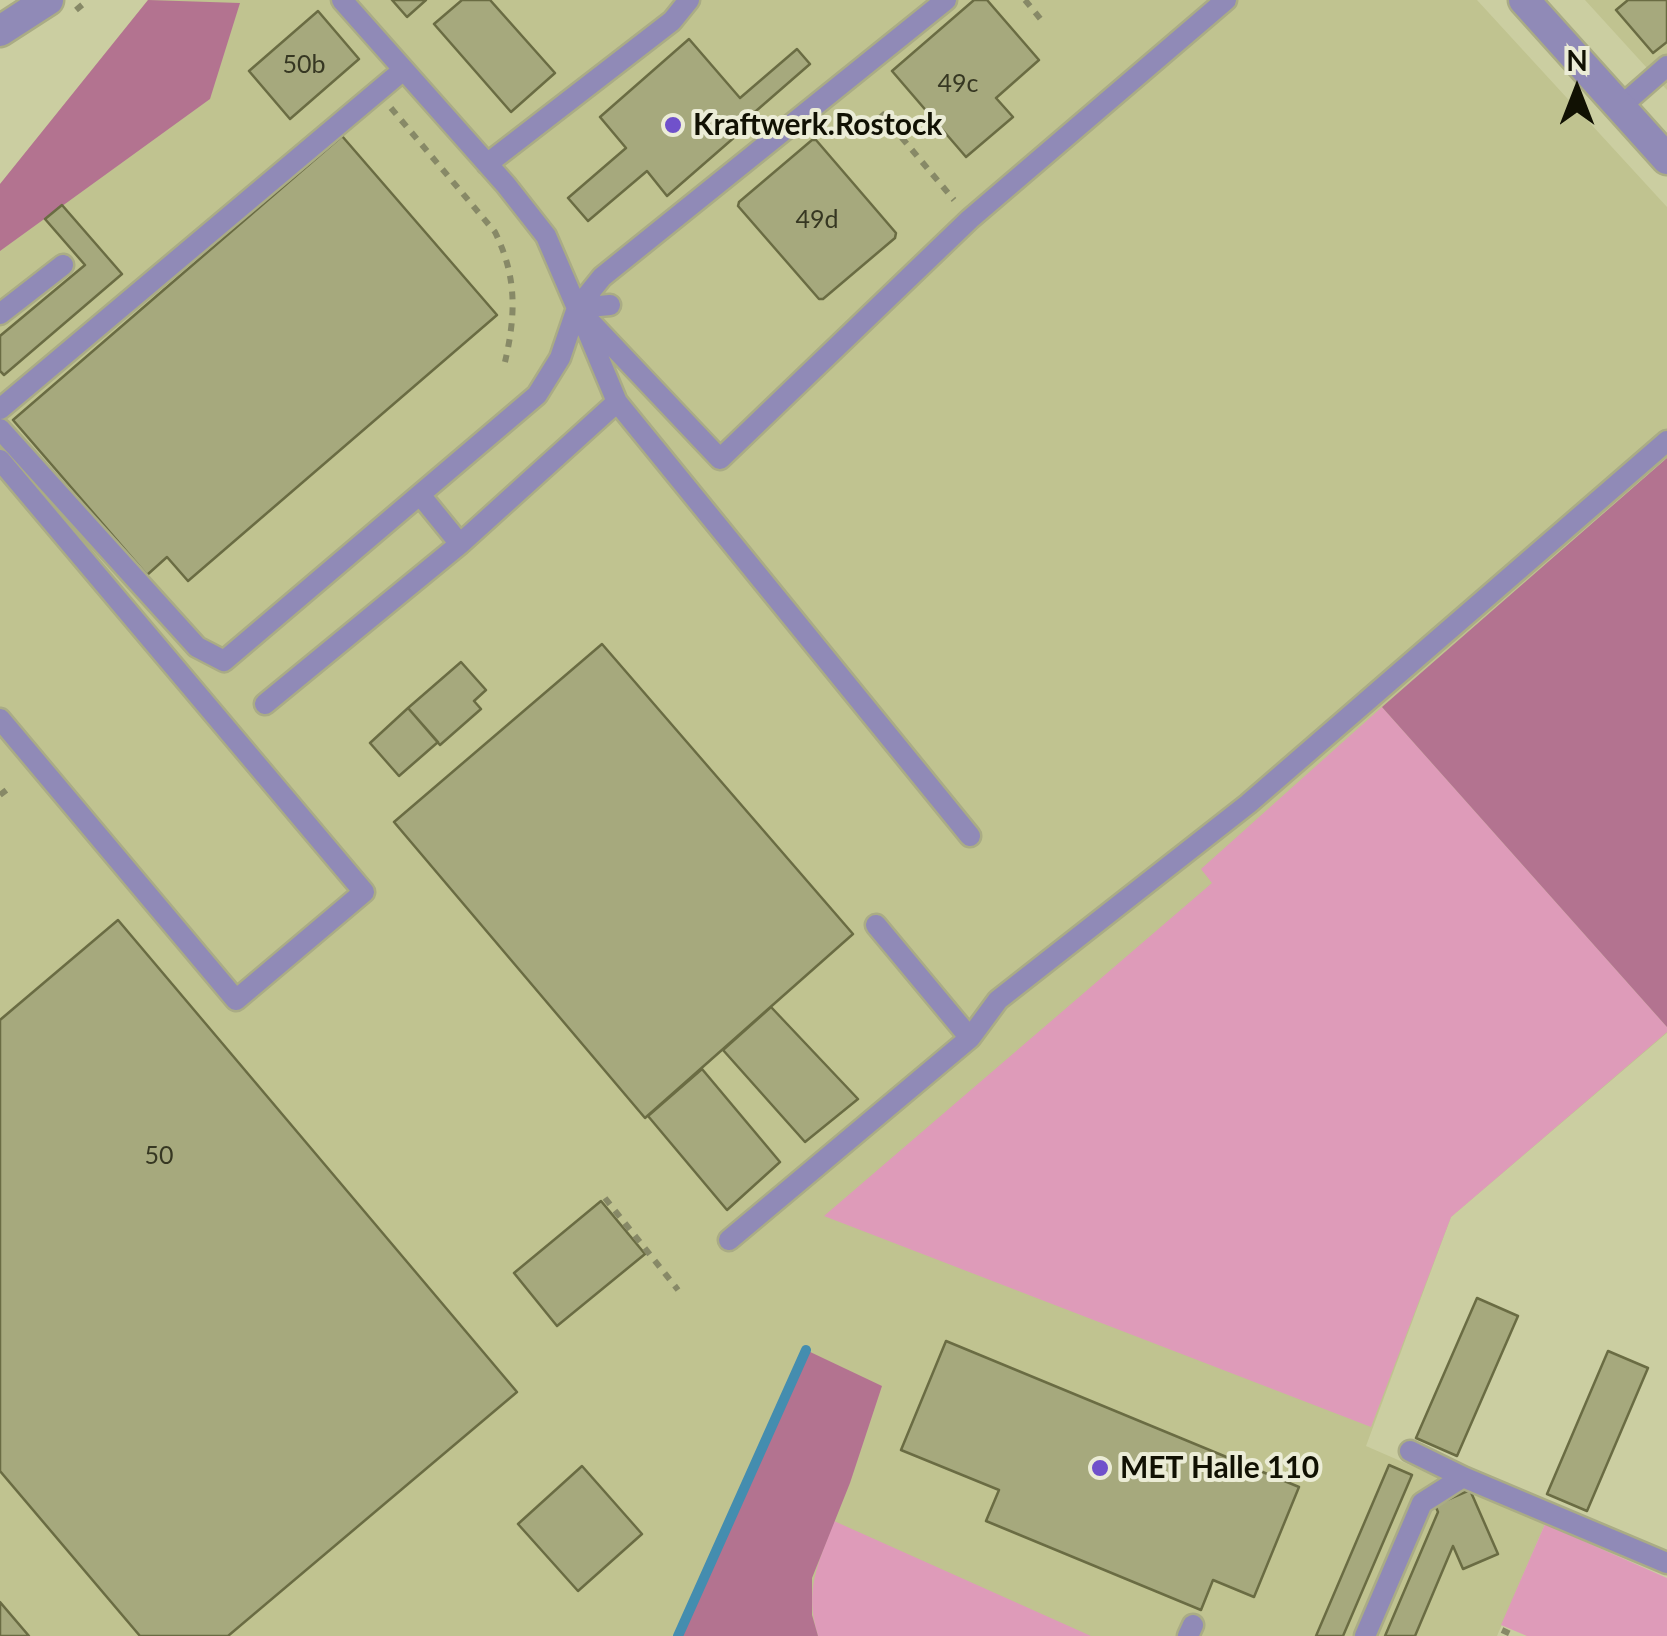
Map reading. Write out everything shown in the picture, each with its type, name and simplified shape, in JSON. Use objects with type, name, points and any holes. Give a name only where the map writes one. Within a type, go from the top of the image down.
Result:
[{"type":"street","points":[[0,31],[48,0]]},
{"type":"street","points":[[1534,3],[1667,159]]},
{"type":"lane","points":[[342,0],[546,236],[618,402],[970,836]]},
{"type":"lane","points":[[487,164],[672,20],[689,0]]},
{"type":"lane","points":[[0,429],[196,647],[224,662],[537,395],[560,358],[577,308],[602,277],[946,0]]},
{"type":"lane","points":[[577,308],[720,460],[970,219],[1226,0]]},
{"type":"lane","points":[[1620,107],[1667,66]]},
{"type":"lane","points":[[0,408],[402,71]]},
{"type":"lane","points":[[0,314],[63,264]]},
{"type":"lane","points":[[577,308],[610,306]]},
{"type":"lane","points":[[265,704],[460,544],[618,402]]},
{"type":"lane","points":[[729,1240],[970,1038],[998,1000],[1248,804],[1667,441]]},
{"type":"lane","points":[[0,460],[364,892],[236,1000],[0,719]]},
{"type":"lane","points":[[421,496],[460,544]]},
{"type":"lane","points":[[876,925],[970,1038]]},
{"type":"lane","points":[[1410,1451],[1667,1563]]},
{"type":"lane","points":[[1366,1636],[1422,1503],[1463,1477]]},
{"type":"path","points":[[1025,0],[1043,22]]},
{"type":"path","points":[[377,92],[496,232],[507,256],[515,300],[505,362]]},
{"type":"path","points":[[881,113],[970,219]]},
{"type":"path","points":[[0,795],[9,788]]},
{"type":"path","points":[[605,1198],[678,1290]]},
{"type":"path","points":[[1502,1630],[1516,1636]]},
{"type":"shaded area","points":[[148,0],[1477,0],[1667,207],[1667,1033],[1451,1217],[1366,1446],[1545,1524],[1497,1636],[0,1636],[0,184]]},
{"type":"shaded area","points":[[148,0],[240,3],[210,99],[0,251],[0,184]]},
{"type":"shaded area","points":[[1585,0],[1667,0],[1667,90]]},
{"type":"shaded area","points":[[1667,458],[1667,1027],[1382,707]]},
{"type":"shaded area","points":[[1382,707],[1667,1027],[1667,1032],[1451,1217],[1371,1427],[824,1216],[1212,883],[1201,869]]},
{"type":"shaded area","points":[[806,1350],[882,1386],[850,1483],[812,1578],[812,1615],[818,1636],[678,1636]]},
{"type":"shaded area","points":[[834,1521],[1091,1636],[818,1636],[813,1591]]},
{"type":"shaded area","points":[[1545,1524],[1667,1578],[1667,1636],[1527,1636],[1501,1625]]},
{"type":"building","points":[[392,0],[426,0],[407,17]]},
{"type":"building","points":[[462,0],[490,0],[555,73],[511,112],[434,24]]},
{"type":"building","points":[[974,0],[987,0],[1039,60],[996,98],[1013,117],[966,157],[892,71]]},
{"type":"building","points":[[1628,0],[1667,0],[1667,42],[1653,53],[1616,10]]},
{"type":"building","points":[[318,11],[359,59],[290,119],[249,71]]},
{"type":"building","name":"Kraftwerk.Rostock","points":[[689,39],[740,98],[797,49],[810,64],[667,196],[647,171],[588,221],[568,198],[626,148],[600,117]]},
{"type":"building","points":[[342,136],[497,315],[188,581],[167,557],[147,575],[13,420]]},
{"type":"building","points":[[812,140],[896,233],[895,238],[823,299],[738,206]]},
{"type":"building","points":[[62,205],[122,274],[4,375],[0,371],[0,336],[85,265],[45,219]]},
{"type":"building","points":[[602,644],[853,934],[645,1118],[394,822]]},
{"type":"building","points":[[461,662],[486,690],[474,701],[481,709],[440,745],[408,708]]},
{"type":"building","points":[[408,708],[438,742],[399,776],[370,743]]},
{"type":"building","points":[[118,920],[517,1392],[228,1636],[140,1636],[0,1471],[0,1020]]},
{"type":"building","points":[[771,1007],[858,1099],[805,1142],[723,1050]]},
{"type":"building","points":[[702,1069],[780,1162],[727,1210],[648,1116]]},
{"type":"building","points":[[601,1201],[645,1254],[557,1326],[514,1273]]},
{"type":"building","points":[[1477,1298],[1518,1316],[1457,1456],[1416,1438]]},
{"type":"building","name":"MET Halle 110","points":[[946,1341],[1299,1487],[1254,1597],[1213,1580],[1201,1610],[986,1521],[999,1490],[901,1450]]},
{"type":"building","points":[[1608,1351],[1648,1368],[1587,1511],[1547,1494]]},
{"type":"building","points":[[1389,1465],[1412,1475],[1343,1636],[1316,1636]]},
{"type":"building","points":[[582,1466],[642,1534],[578,1591],[518,1524]]},
{"type":"building","points":[[1470,1490],[1498,1554],[1463,1569],[1453,1546],[1415,1636],[1385,1636],[1438,1512],[1435,1505]]},
{"type":"building","points":[[0,1602],[29,1636],[0,1636]]},
{"type":"waterway","points":[[678,1636],[806,1350]]},
{"type":"place","name":"Kraftwerk.Rostock","points":[[673,125]]},
{"type":"place","name":"MET Halle 110","points":[[1100,1468]]}]
